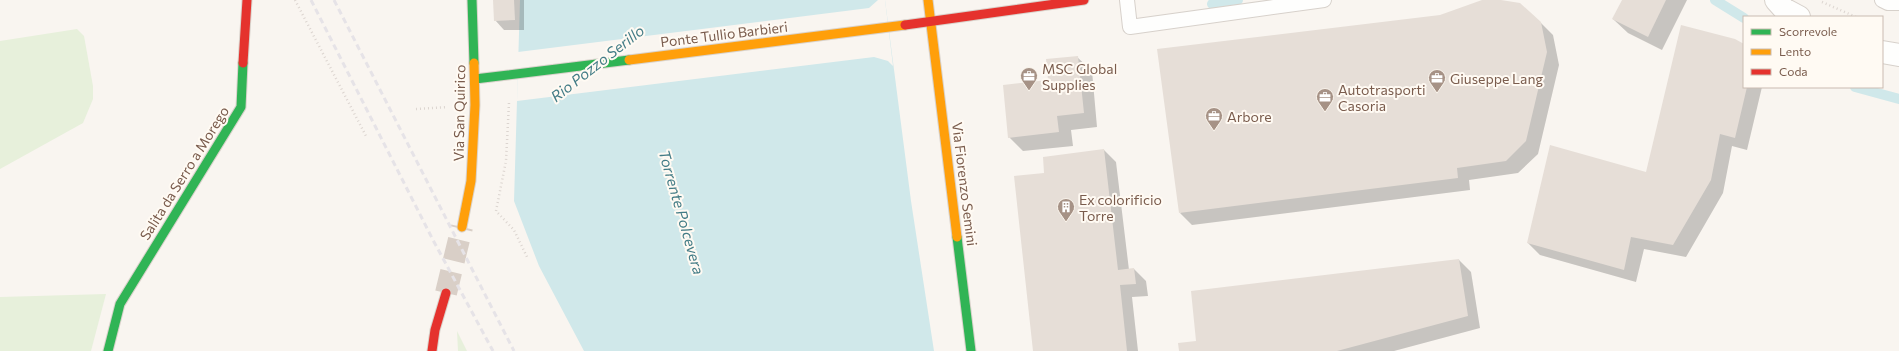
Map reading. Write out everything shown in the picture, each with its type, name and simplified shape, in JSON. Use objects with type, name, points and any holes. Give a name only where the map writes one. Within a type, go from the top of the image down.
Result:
[{"type":"main road","name":"Salita da Serro a Morego","points":[[108,351],[120,304],[242,107],[248,0]]},
{"type":"main road","name":"Via San Quirico","points":[[462,227],[471,181],[475,80],[472,0]]},
{"type":"main road","name":"Via Fiorenzo Semini","points":[[928,0],[971,351]]},
{"type":"main road","name":"Ponte Tullio Barbieri","points":[[475,80],[888,27],[930,20],[1084,0]]},
{"type":"main road","points":[[432,351],[446,293]]},
{"type":"street","points":[[1776,0],[1784,9],[1797,16]]},
{"type":"street","points":[[1883,52],[1899,55]]},
{"type":"lane","points":[[1127,0],[1130,27],[1324,0]]},
{"type":"lane","points":[[1882,0],[1888,3],[1899,3]]},
{"type":"path","points":[[295,0],[366,136]]},
{"type":"path","points":[[1819,0],[1854,16]]},
{"type":"path","points":[[510,101],[508,105],[506,161],[496,211],[514,230],[527,257]]},
{"type":"path","points":[[416,109],[446,107]]},
{"type":"green space","points":[[77,29],[84,36],[93,86],[93,99],[83,123],[0,169],[0,41]]},
{"type":"green space","points":[[106,294],[91,351],[0,351],[0,297]]},
{"type":"green space","points":[[457,331],[467,351],[458,351]]},
{"type":"water","points":[[520,0],[885,0],[911,201],[934,351],[584,351],[539,266],[514,201]]},
{"type":"pier","points":[[878,0],[885,0],[893,66],[888,61],[874,57],[517,101],[518,52],[869,8]]},
{"type":"building","points":[[493,0],[514,0],[515,20],[494,21]]},
{"type":"building","points":[[1482,0],[1501,0],[1520,3],[1541,22],[1547,52],[1526,141],[1506,161],[1457,168],[1458,178],[1179,213],[1157,49],[1440,15]]},
{"type":"building","points":[[1622,0],[1666,0],[1648,37],[1612,19]]},
{"type":"building","points":[[1681,25],[1735,39],[1743,43],[1743,88],[1747,88],[1735,138],[1720,134],[1711,180],[1673,245],[1631,237],[1624,270],[1527,243],[1550,145],[1646,172]]},
{"type":"building","points":[[1078,56],[1084,113],[1057,116],[1059,132],[1008,138],[1003,85],[1048,80],[1046,59]]},
{"type":"building","name":"Ex colorificio Torre","points":[[1104,149],[1118,270],[1134,268],[1136,284],[1120,285],[1127,351],[1033,351],[1014,176],[1044,173],[1043,157]]},
{"type":"building","points":[[1459,259],[1468,316],[1337,351],[1179,351],[1178,343],[1196,341],[1191,291]]},
{"type":"waterway","points":[[1212,4],[1238,0]]},
{"type":"waterway","points":[[1715,0],[1743,17]]},
{"type":"waterway","points":[[1859,88],[1899,99]]},
{"type":"tunnel","points":[[446,293],[462,227]]},
{"type":"railway","points":[[311,0],[433,240],[493,351]]},
{"type":"railway","points":[[334,0],[514,351]]},
{"type":"traffic: fast","points":[[472,0],[474,63]]},
{"type":"traffic: fast","points":[[475,79],[629,60]]},
{"type":"traffic: fast","points":[[108,351],[120,304],[241,107],[243,63]]},
{"type":"traffic: fast","points":[[957,237],[971,351]]},
{"type":"traffic: slow","points":[[928,0],[957,237]]},
{"type":"traffic: slow","points":[[629,60],[905,25]]},
{"type":"traffic: slow","points":[[462,227],[471,181],[475,105],[474,63]]},
{"type":"traffic: jam","points":[[243,63],[247,0]]},
{"type":"traffic: jam","points":[[905,25],[1084,0]]},
{"type":"traffic: jam","points":[[432,351],[435,330],[446,293]]},
{"type":"place","name":"MSC Global Supplies","points":[[1029,91]]},
{"type":"place","name":"Giuseppe Lang","points":[[1437,93]]},
{"type":"place","name":"Autotrasporti Casoria","points":[[1325,112]]},
{"type":"place","name":"Arbore","points":[[1214,131]]},
{"type":"place","name":"Ex colorificio Torre","points":[[1066,222]]},
{"type":"water label","name":"Rio Pozzo Serillo","points":[[597,63]]},
{"type":"water label","name":"Torrente Polcevera","points":[[682,212]]}]
